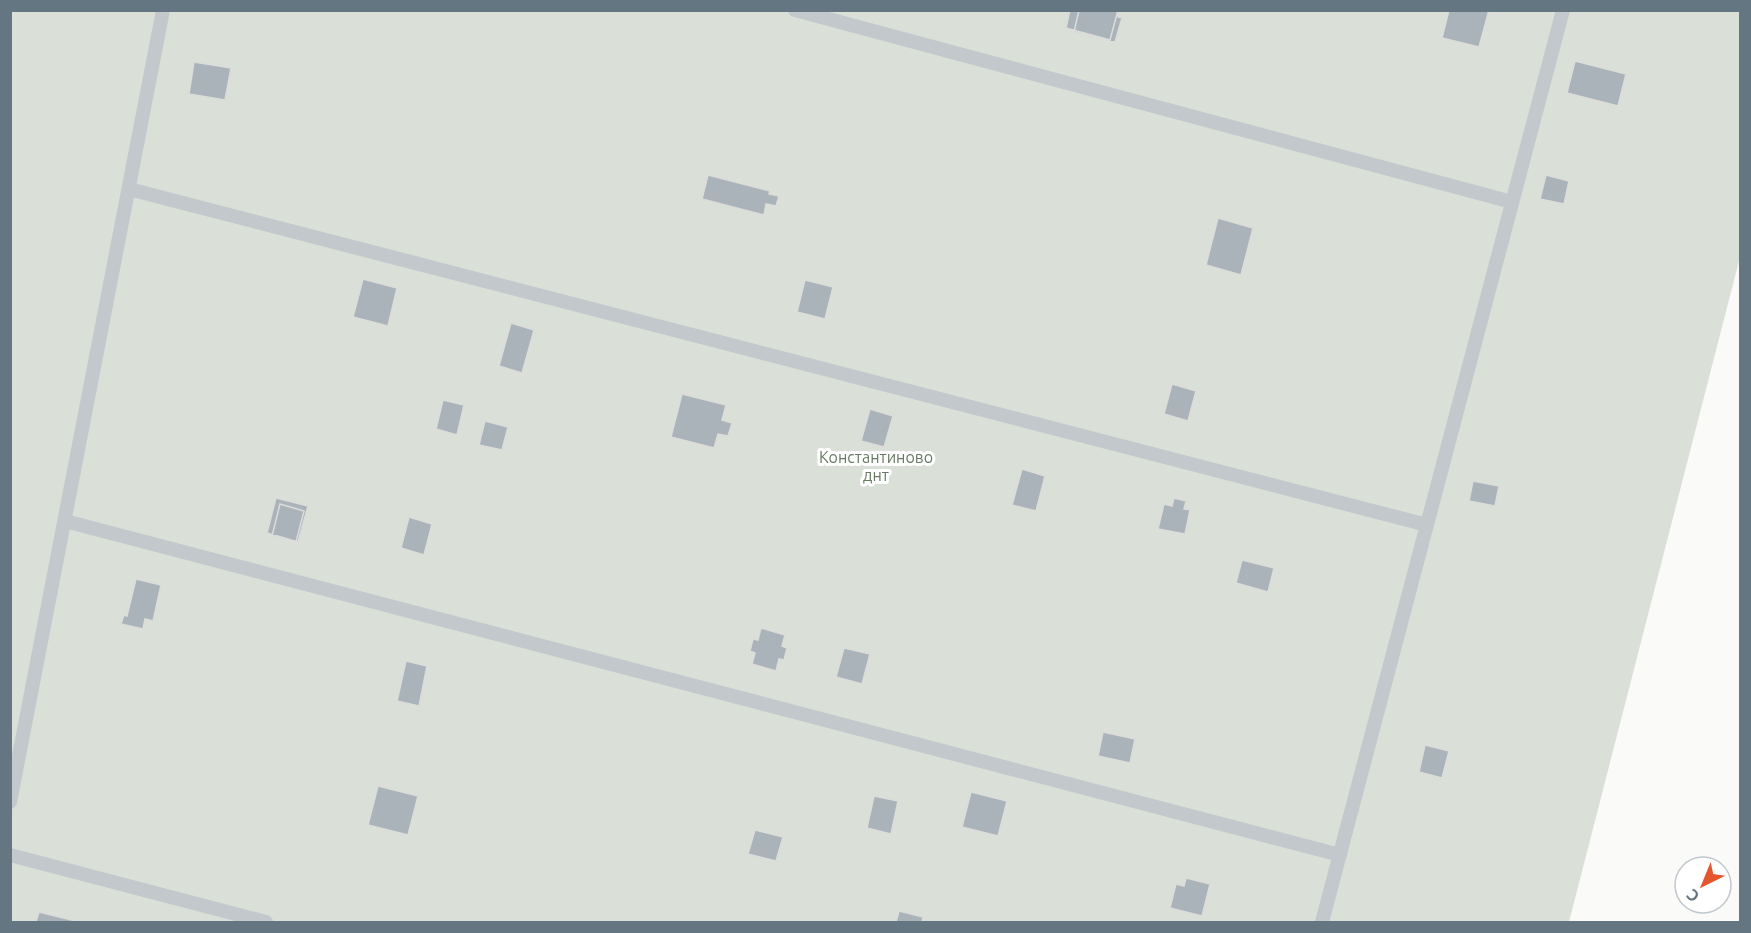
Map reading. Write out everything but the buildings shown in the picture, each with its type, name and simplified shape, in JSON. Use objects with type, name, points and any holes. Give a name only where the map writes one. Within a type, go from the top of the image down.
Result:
[{"type":"lane","points":[[10,802],[163,10]]},
{"type":"lane","points":[[795,10],[1512,202]]},
{"type":"lane","points":[[1322,922],[1563,10]]},
{"type":"lane","points":[[129,189],[1427,525]]},
{"type":"lane","points":[[65,521],[1340,855]]},
{"type":"lane","points":[[10,855],[266,922]]},
{"type":"green space","name":"Константиново днт","points":[[10,11],[1740,11],[1740,257],[1569,922],[11,922]]}]
